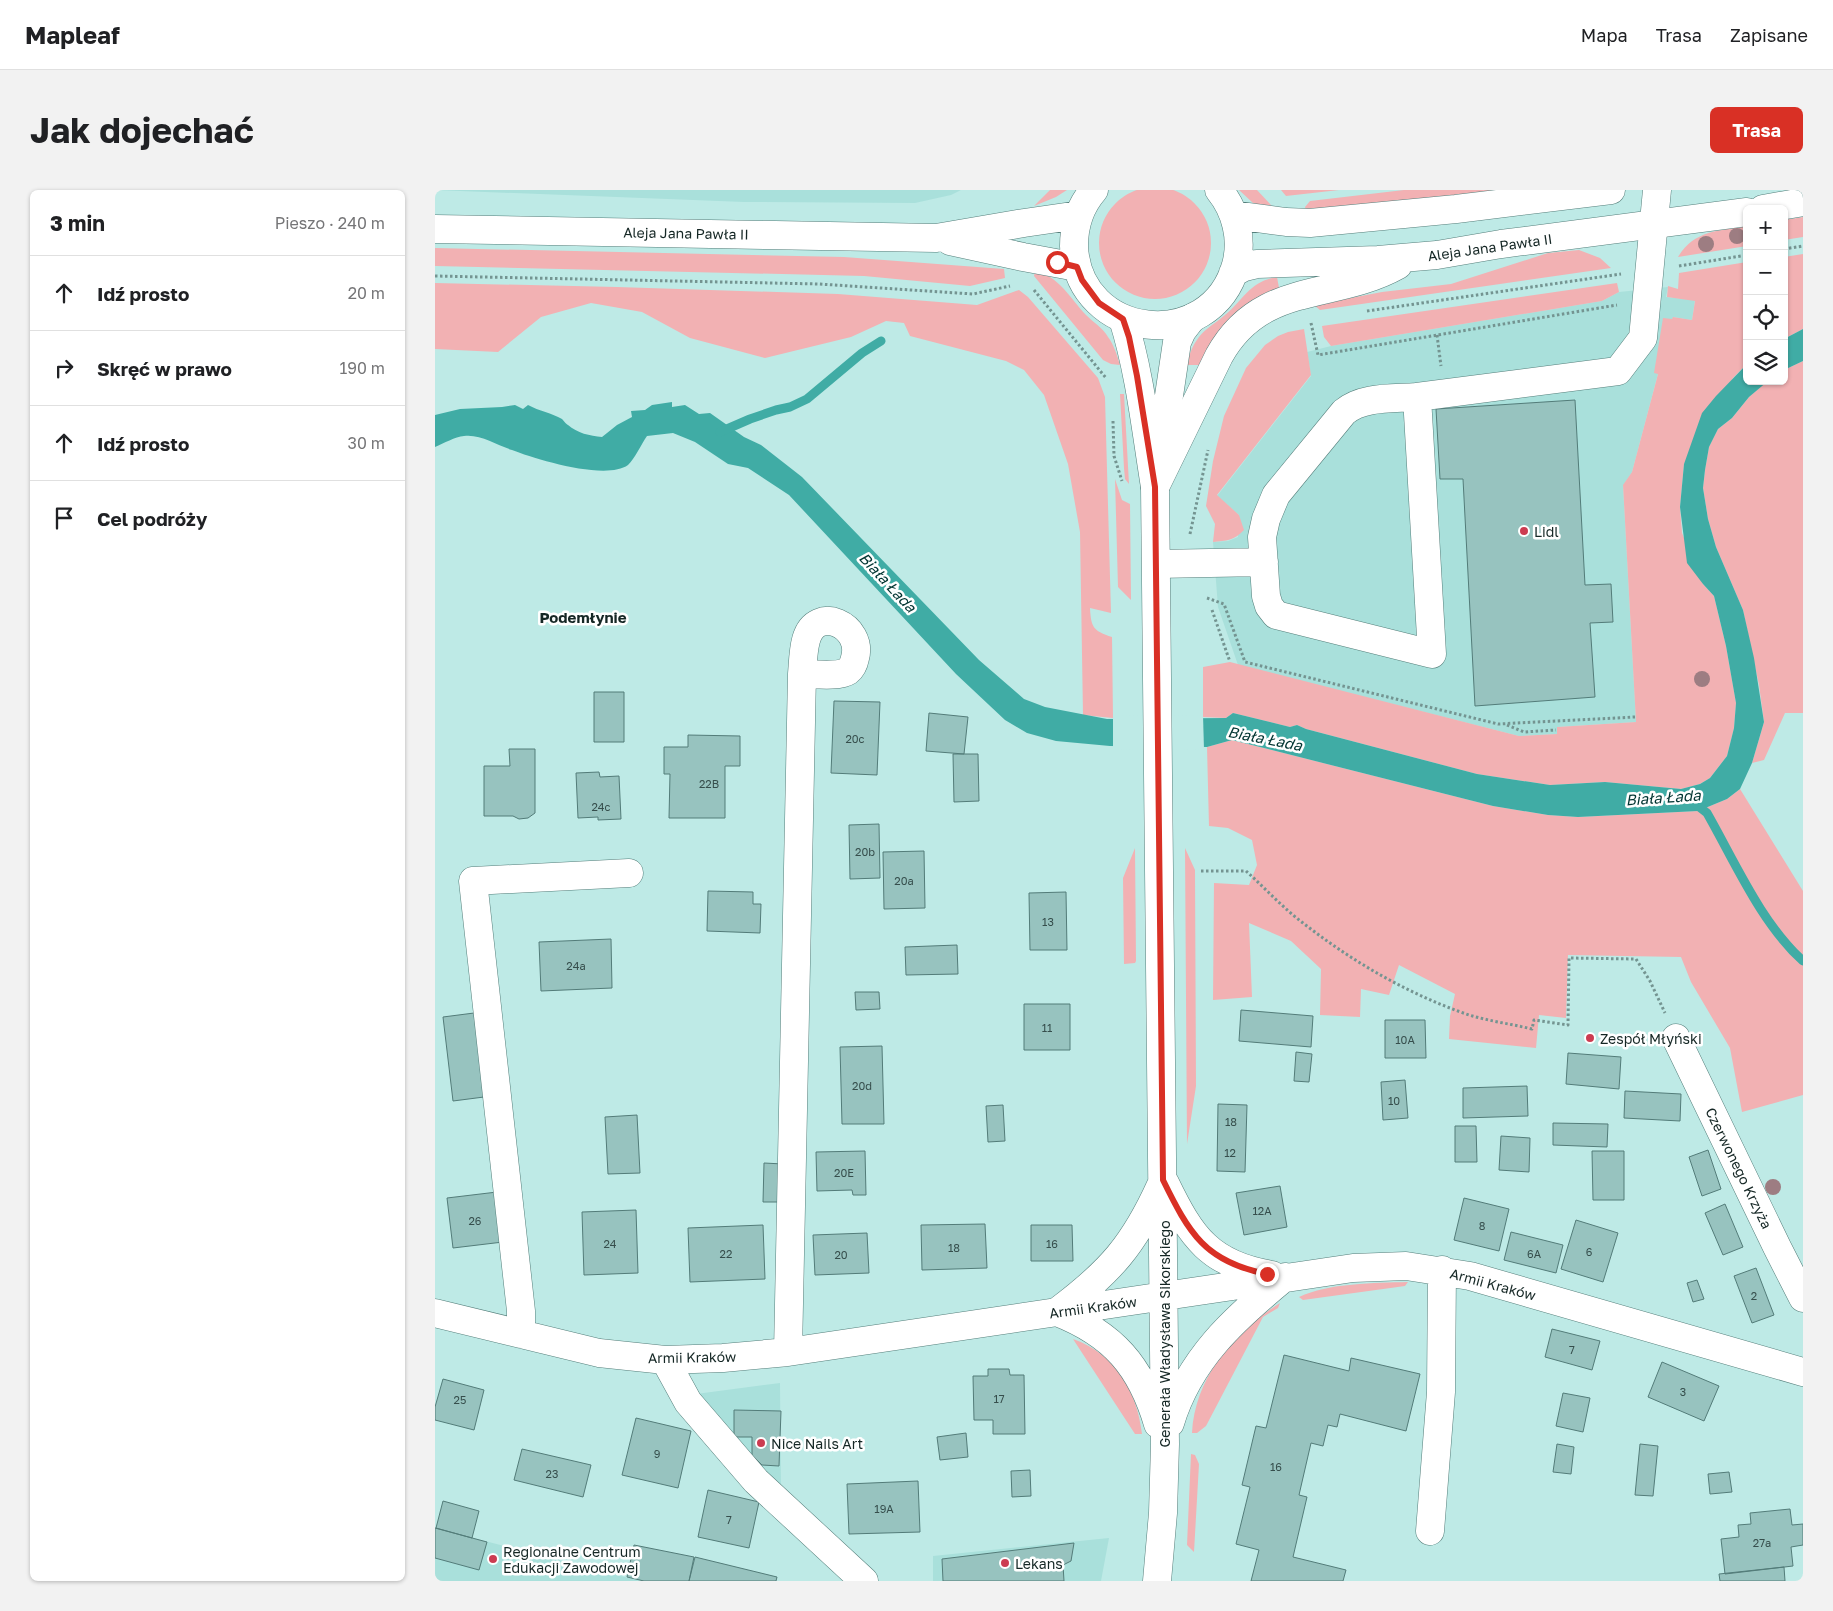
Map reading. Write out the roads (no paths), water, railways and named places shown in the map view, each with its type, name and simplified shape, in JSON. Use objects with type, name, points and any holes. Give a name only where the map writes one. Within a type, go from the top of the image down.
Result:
[{"type":"street","points":[[1093,190],[1084,204],[1075,228],[1074,241],[1077,267],[1082,280],[1095,298],[1111,312],[1123,319],[1157,326],[1175,324],[1192,318],[1221,295],[1233,273],[1239,244],[1234,215],[1219,190]]},
{"type":"street","points":[[1234,215],[1286,222],[1310,223],[1447,210],[1611,190]]},
{"type":"street","points":[[1417,397],[1432,654],[1276,615],[1269,606],[1266,596],[1262,537],[1266,519],[1276,495],[1351,406],[1367,402],[1618,371],[1643,338],[1657,190]]},
{"type":"street","points":[[1786,205],[1803,202]]},
{"type":"street","name":"Aleja Jana Pawła II","points":[[1233,273],[1241,268],[1257,264],[1367,261],[1412,257],[1743,213]]},
{"type":"street","name":"Aleja Jana Pawła II","points":[[435,229],[936,238],[1079,215]]},
{"type":"street","name":"Aleja Jana Pawła II","points":[[936,238],[1077,267]]},
{"type":"street","points":[[1155,487],[1219,356],[1239,328],[1264,309],[1285,299],[1365,279],[1388,270],[1412,257]]},
{"type":"street","name":"Generała Władysława Sikorskiego","points":[[1155,487],[1177,342],[1181,331],[1192,318]]},
{"type":"street","name":"Generała Władysława Sikorskiego","points":[[1123,319],[1133,360],[1155,487],[1165,1444],[1163,1522],[1157,1581]]},
{"type":"street","points":[[1156,564],[1263,562]]},
{"type":"street","points":[[788,1352],[802,674]]},
{"type":"street","points":[[521,1334],[520,1301],[473,881],[629,873]]},
{"type":"street","name":"Czerwonego Krzyża","points":[[1676,1038],[1803,1298]]},
{"type":"street","points":[[1163,1180],[1189,1226],[1209,1251],[1225,1261],[1245,1269],[1286,1277]]},
{"type":"street","points":[[1163,1180],[1138,1231],[1122,1253],[1088,1288],[1057,1312],[1092,1329],[1128,1360],[1139,1375],[1147,1393],[1165,1444]]},
{"type":"street","name":"Armii Kraków","points":[[435,1313],[599,1353],[665,1360],[723,1358],[788,1352],[1286,1277],[1373,1266],[1406,1266],[1442,1270],[1470,1276],[1803,1372]]},
{"type":"street","points":[[1431,1532],[1441,1392],[1442,1270]]},
{"type":"street","points":[[1165,1444],[1171,1420],[1184,1390],[1203,1357],[1221,1334],[1238,1317],[1286,1277]]},
{"type":"street","points":[[665,1360],[688,1402],[756,1481],[864,1581]]},
{"type":"water","points":[[1803,329],[1803,361],[1788,368],[1788,340],[1788,337]]},
{"type":"water","name":"Biała Łada","points":[[1743,368],[1743,385],[1763,385],[1749,397],[1732,418],[1718,429],[1709,447],[1703,488],[1708,519],[1716,547],[1743,610],[1754,658],[1764,722],[1752,763],[1740,789],[1727,799],[1698,811],[1578,817],[1548,815],[1493,806],[1232,740],[1207,747],[1110,746],[1056,741],[1027,733],[1005,720],[956,674],[789,495],[748,468],[728,464],[695,442],[673,433],[647,436],[628,465],[604,471],[553,463],[506,448],[488,440],[470,436],[450,440],[435,447],[435,415],[460,409],[515,405],[523,409],[528,405],[562,419],[566,424],[580,432],[602,437],[617,425],[632,417],[631,411],[645,410],[652,405],[672,402],[672,407],[685,405],[699,414],[710,413],[744,437],[761,445],[802,477],[979,660],[1024,699],[1045,707],[1107,719],[1226,718],[1233,713],[1290,727],[1297,725],[1477,774],[1550,785],[1605,782],[1681,789],[1700,784],[1710,778],[1727,756],[1734,728],[1736,703],[1726,646],[1714,596],[1687,563],[1680,507],[1684,464],[1702,413]]},
{"type":"waterway","points":[[720,432],[750,419],[790,407],[807,399],[862,353],[881,341]]},
{"type":"waterway","name":"Biała Łada","points":[[1693,802],[1707,813],[1750,891],[1774,929],[1803,961]]},
{"type":"place","name":"Lidl","points":[[1524,531]]},
{"type":"place","name":"Zespół Młyński","points":[[1590,1038]]},
{"type":"place","name":"Nice Nails Art","points":[[761,1443]]},
{"type":"place","name":"Regionalne Centrum Edukacji Zawodowej","points":[[493,1559]]},
{"type":"place","name":"Lekans","points":[[1005,1563]]},
{"type":"district","name":"Podemłynie","points":[[583,617]]}]
